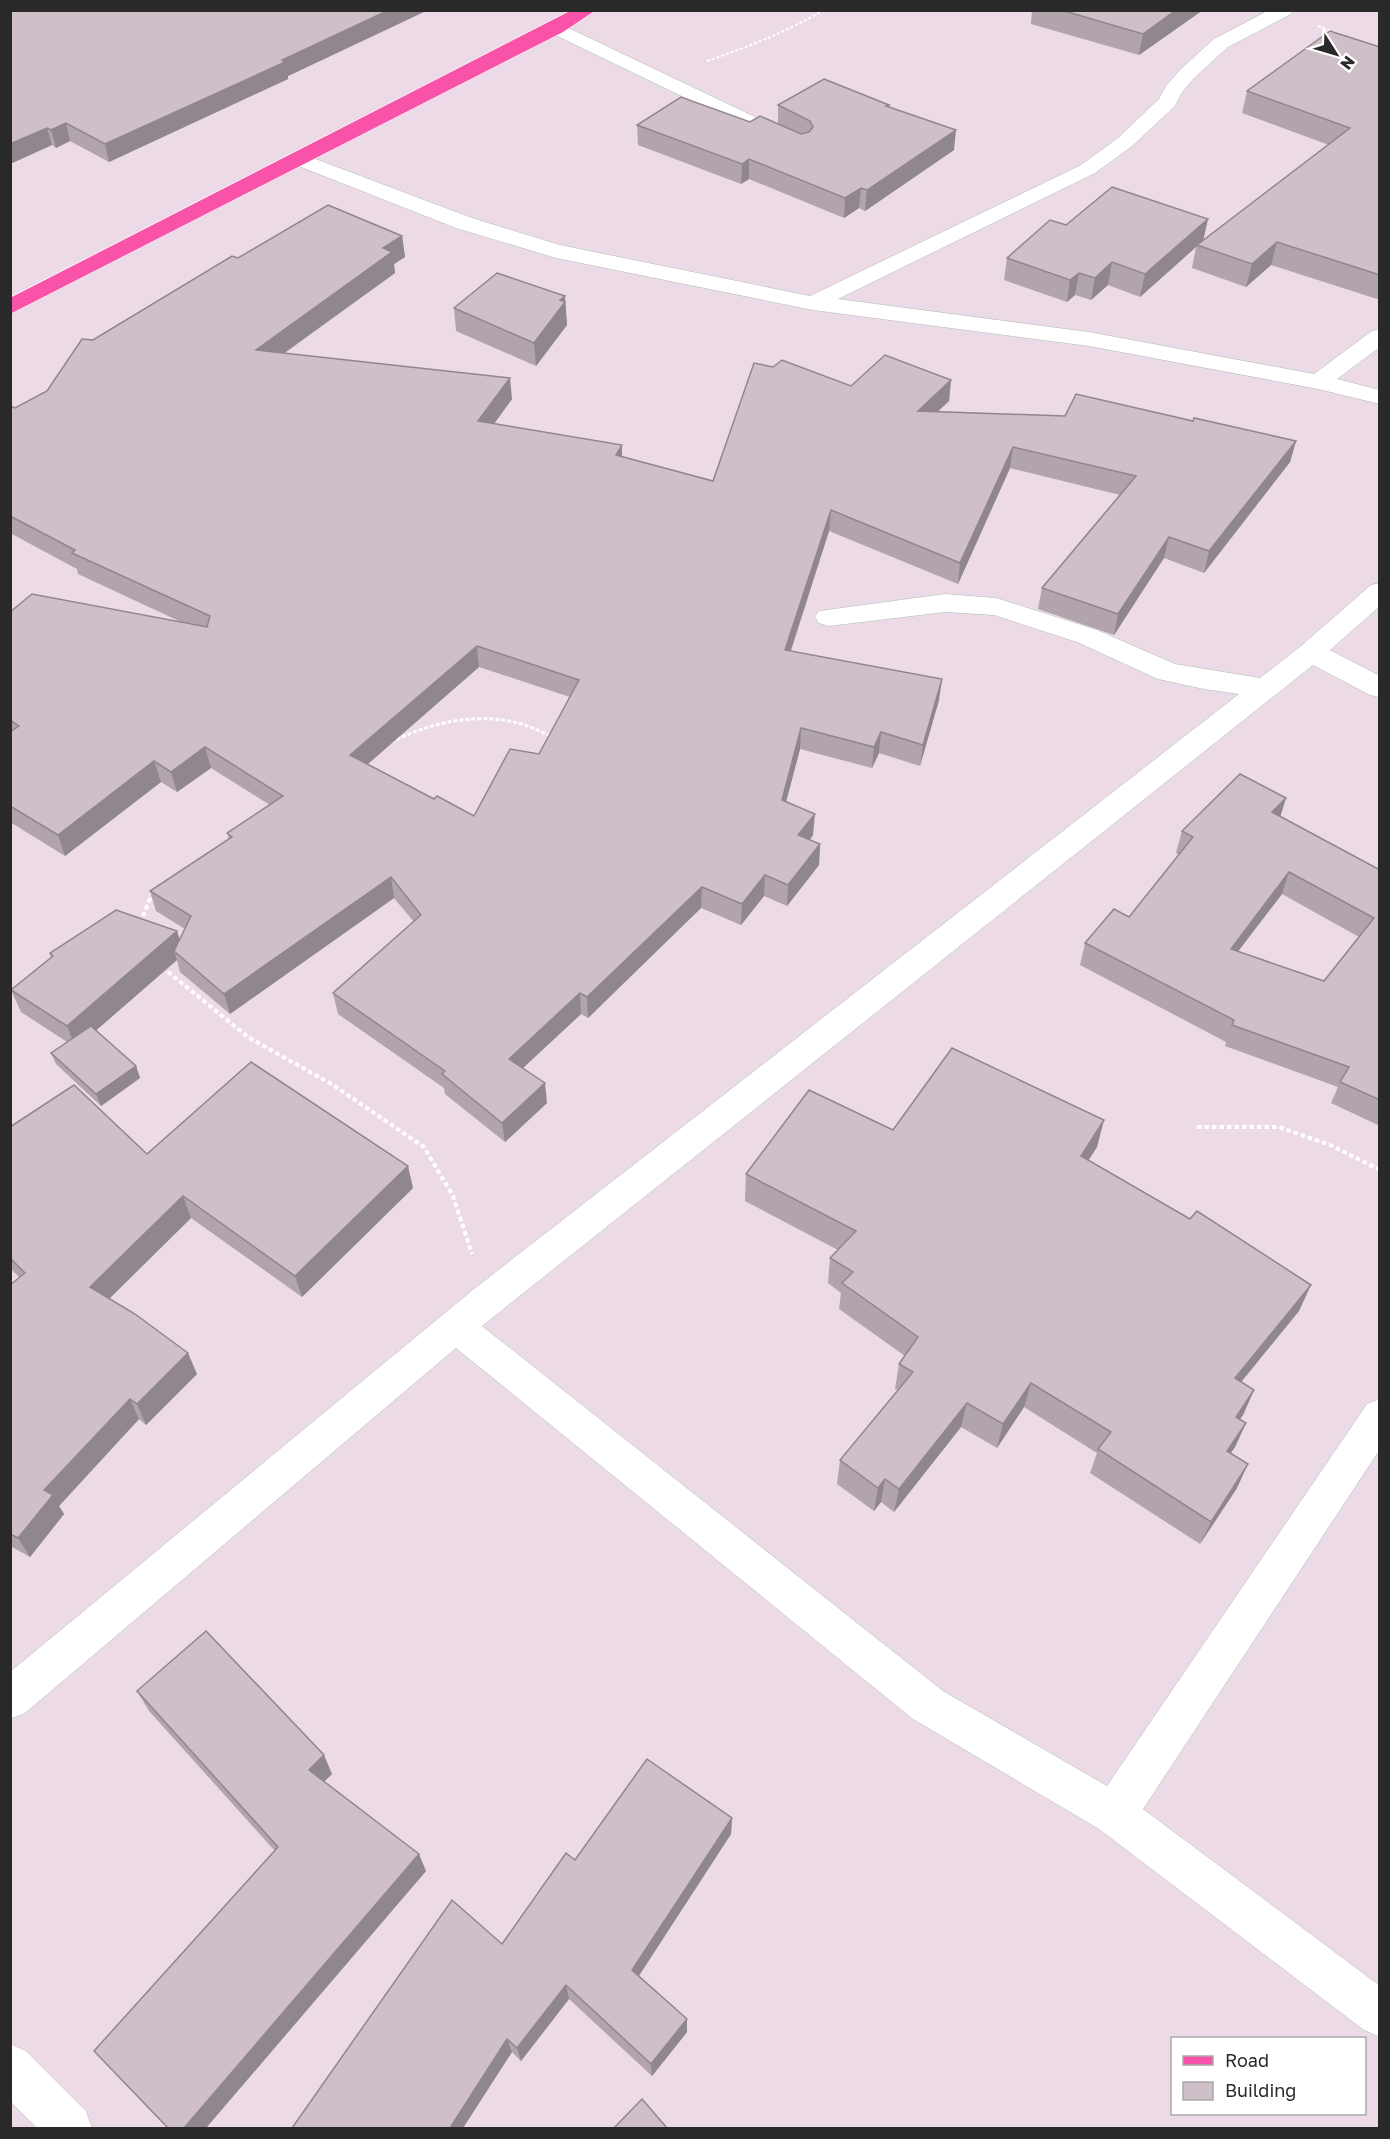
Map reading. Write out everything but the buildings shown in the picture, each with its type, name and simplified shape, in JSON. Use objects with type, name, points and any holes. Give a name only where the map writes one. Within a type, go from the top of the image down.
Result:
[{"type":"main road","points":[[10,307],[556,28],[587,10]]},
{"type":"street","points":[[813,303],[1088,169],[1125,142],[1168,102],[1173,90],[1188,73],[1221,43],[1282,11]]},
{"type":"street","points":[[556,28],[800,146]]},
{"type":"street","points":[[298,159],[464,224],[556,251],[813,303],[1089,339],[1318,382],[1380,398]]},
{"type":"street","points":[[1318,382],[1380,336]]},
{"type":"street","points":[[10,1699],[487,1300],[1311,652],[1380,591]]},
{"type":"street","points":[[829,618],[945,603],[996,607],[1087,636],[1168,672],[1204,680],[1265,688]]},
{"type":"street","points":[[1311,652],[1380,688]]},
{"type":"street","points":[[456,1327],[928,1706],[1114,1814],[1380,2014]]},
{"type":"street","points":[[1114,1814],[1380,1416]]},
{"type":"street","points":[[10,2067],[69,2128]]},
{"type":"path","points":[[665,79],[731,51],[770,38],[824,10]]},
{"type":"path","points":[[1282,11],[1357,40]]},
{"type":"path","points":[[381,748],[402,736],[444,723],[488,718],[519,723],[560,740]]},
{"type":"path","points":[[138,928],[153,892]]},
{"type":"path","points":[[160,966],[248,1037],[333,1085],[424,1147],[453,1196],[487,1300]]},
{"type":"path","points":[[1197,1127],[1279,1127],[1330,1144],[1380,1170]]}]
